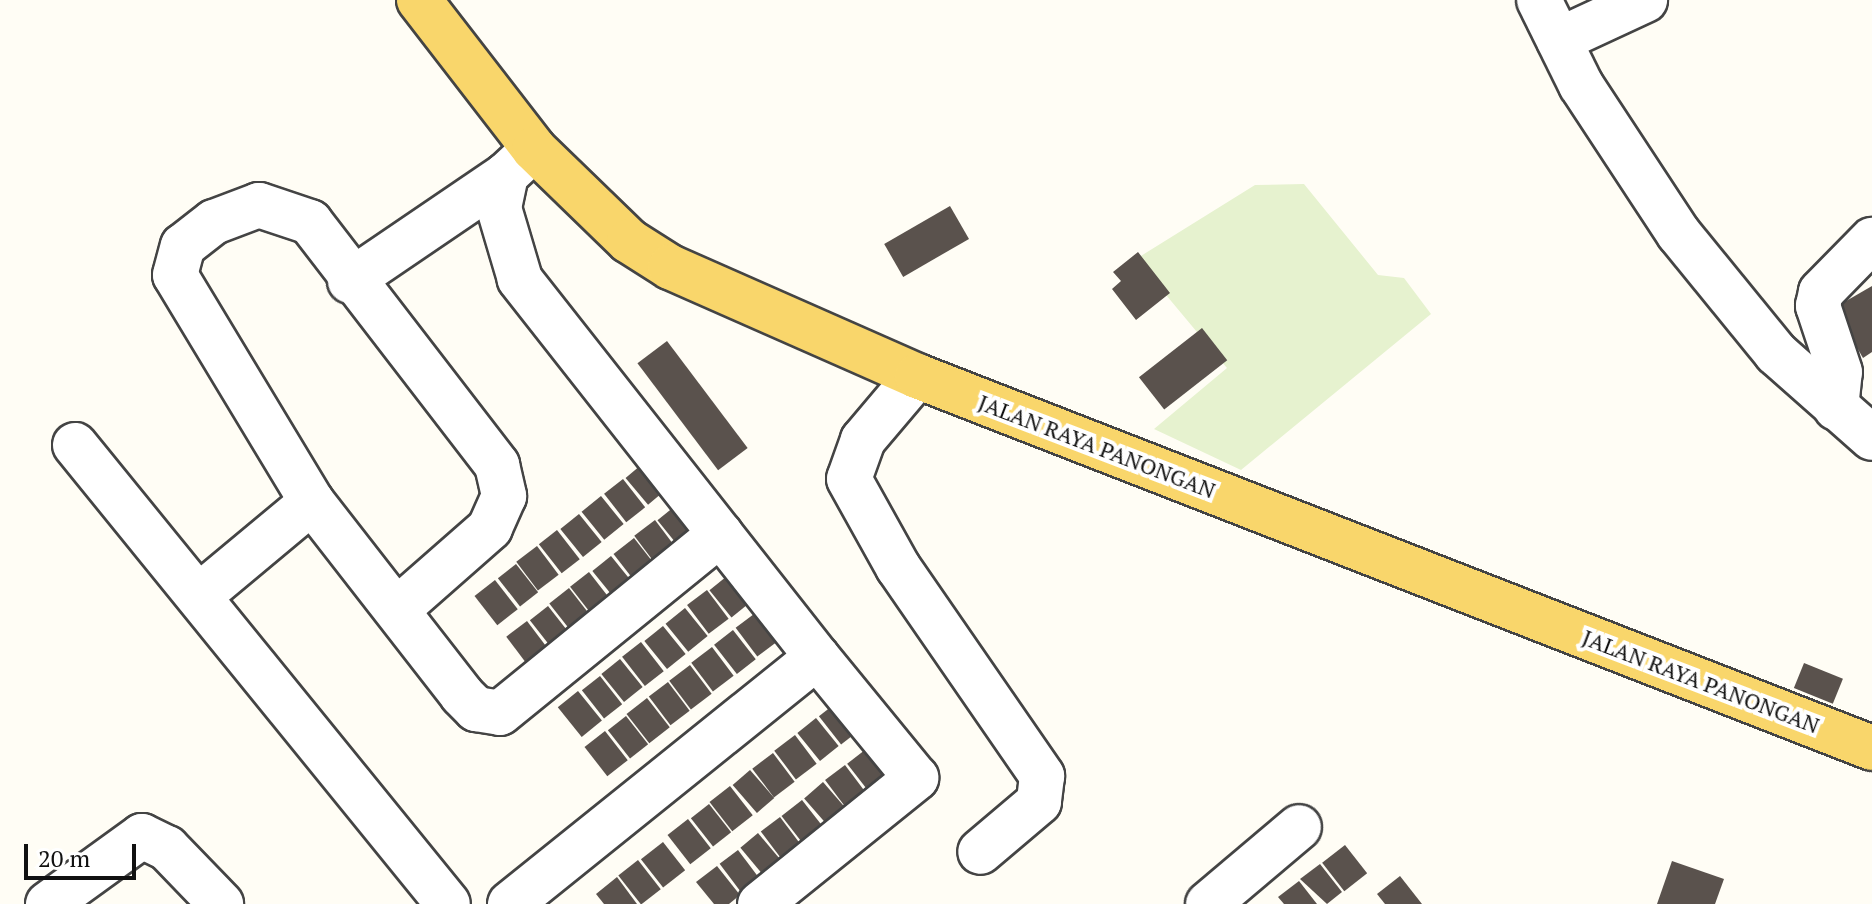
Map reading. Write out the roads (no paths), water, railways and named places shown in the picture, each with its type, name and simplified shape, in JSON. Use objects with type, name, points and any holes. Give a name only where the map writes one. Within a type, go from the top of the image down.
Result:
[{"type":"main road","name":"JALAN RAYA PANONGAN","points":[[419,0],[520,162],[650,256],[917,376],[1872,748]]},
{"type":"street","points":[[1539,0],[1631,167],[1679,234],[1776,353],[1872,438]]},
{"type":"street","points":[[1559,40],[1645,0]]},
{"type":"street","points":[[350,281],[520,162]]},
{"type":"street","points":[[520,162],[499,208],[520,279],[916,778],[760,904]]},
{"type":"street","points":[[399,608],[490,528],[504,496],[497,465],[350,281],[310,222],[277,206],[214,222],[175,259],[181,294],[312,502],[476,709],[500,713],[720,534]]},
{"type":"street","points":[[1836,408],[1840,372],[1818,306],[1821,292],[1872,240]]},
{"type":"street","points":[[917,376],[863,440],[849,479],[898,567],[1042,776],[1039,802],[980,852]]},
{"type":"street","points":[[75,445],[448,904]]},
{"type":"street","points":[[199,596],[312,502]]},
{"type":"street","points":[[510,904],[817,657]]},
{"type":"street","points":[[1208,904],[1299,827]]},
{"type":"street","points":[[48,904],[142,836],[167,848],[221,904]]}]
